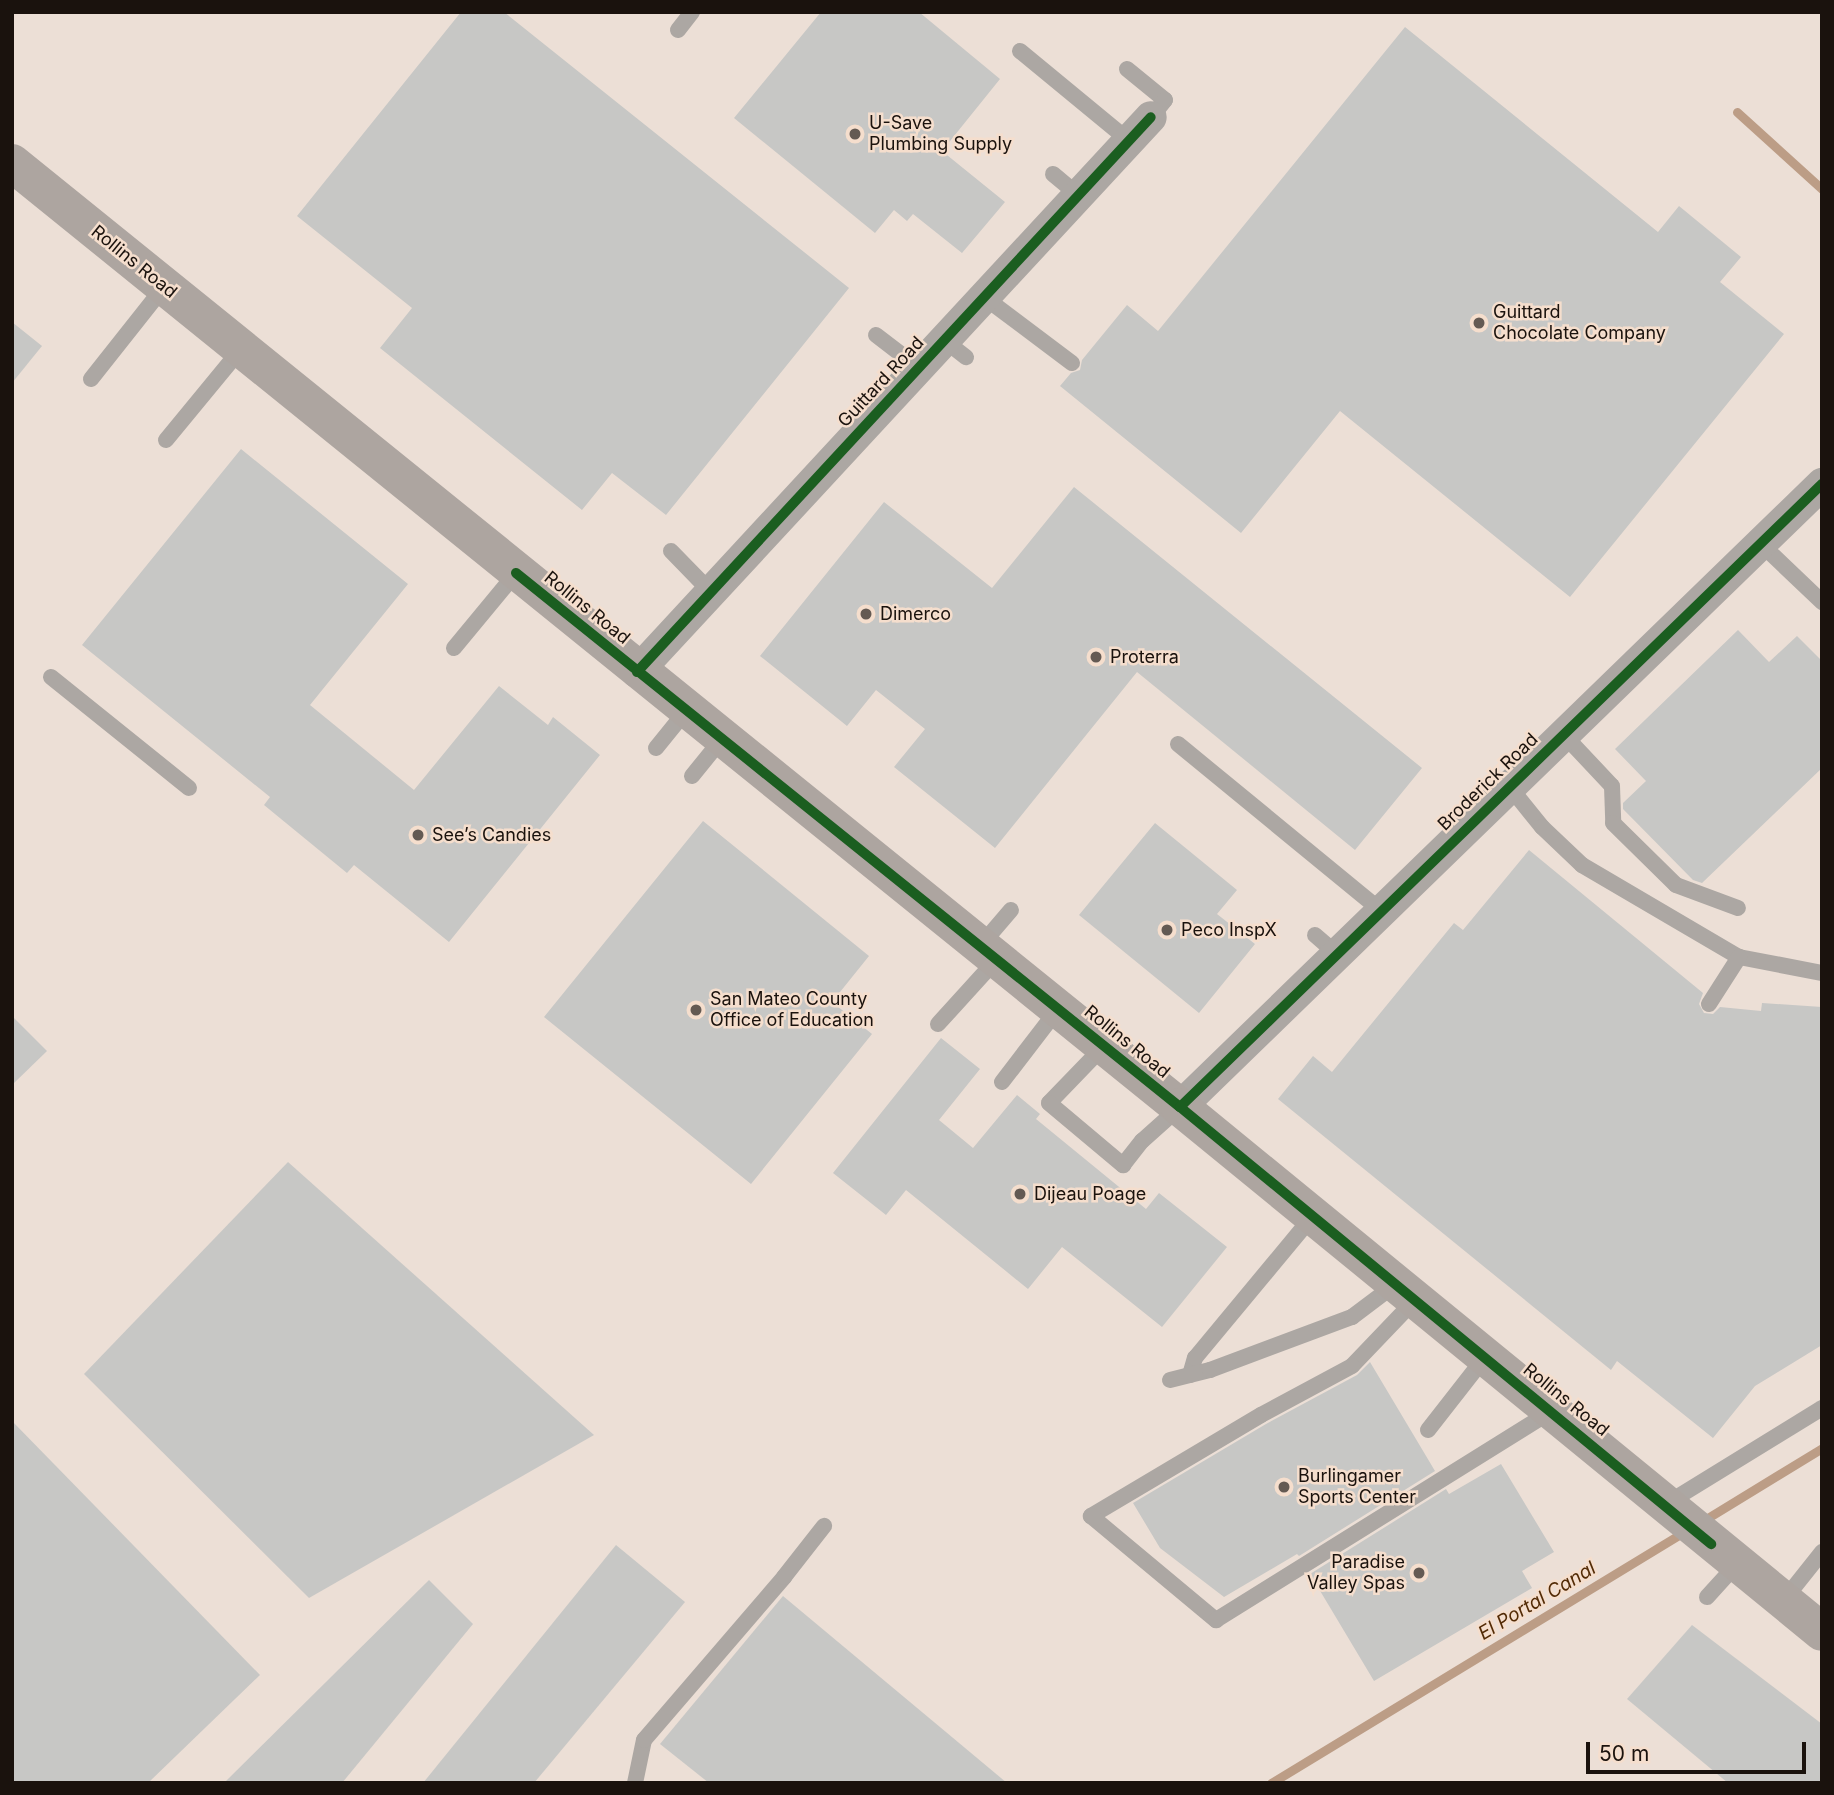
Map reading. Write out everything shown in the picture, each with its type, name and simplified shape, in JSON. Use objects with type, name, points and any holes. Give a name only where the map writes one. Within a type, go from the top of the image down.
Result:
[{"type":"main road","name":"Rollins Road","points":[[12,163],[638,672],[1180,1107],[1822,1632]]},
{"type":"street","name":"Guittard Road","points":[[638,672],[919,368],[955,349],[984,297],[1151,117]]},
{"type":"street","name":"Broderick Road","points":[[1180,1107],[1325,944],[1381,911],[1822,484]]},
{"type":"lane","points":[[678,30],[692,12]]},
{"type":"lane","points":[[1020,51],[1129,141]]},
{"type":"lane","points":[[1127,69],[1165,100],[1151,117]]},
{"type":"lane","points":[[1053,174],[1078,195]]},
{"type":"lane","points":[[91,379],[164,287]]},
{"type":"lane","points":[[984,297],[1072,363]]},
{"type":"lane","points":[[876,335],[919,368]]},
{"type":"lane","points":[[166,440],[241,349]]},
{"type":"lane","points":[[1760,543],[1822,602]]},
{"type":"lane","points":[[670,551],[711,592]]},
{"type":"lane","points":[[454,648],[516,573]]},
{"type":"lane","points":[[51,677],[189,788]]},
{"type":"lane","points":[[656,748],[687,711]]},
{"type":"lane","points":[[1563,734],[1612,786],[1613,823],[1622,832],[1676,885],[1738,908]]},
{"type":"lane","points":[[692,776],[722,739]]},
{"type":"lane","points":[[1178,744],[1381,911]]},
{"type":"lane","points":[[1509,786],[1542,827],[1582,865],[1739,957],[1822,973]]},
{"type":"lane","points":[[939,1024],[988,953],[1011,910]]},
{"type":"lane","points":[[1709,1004],[1739,957]]},
{"type":"lane","points":[[1002,1082],[1058,1009]]},
{"type":"lane","points":[[1104,1046],[1049,1103],[1123,1165],[1142,1141],[1180,1107]]},
{"type":"lane","points":[[1190,1375],[1195,1358],[1313,1216]]},
{"type":"lane","points":[[1170,1380],[1352,1317],[1406,1292]]},
{"type":"lane","points":[[1406,1292],[1352,1366],[1261,1415],[1091,1516],[1216,1620],[1552,1411]]},
{"type":"lane","points":[[1428,1430],[1485,1357]]},
{"type":"lane","points":[[1671,1509],[1822,1408]]},
{"type":"lane","points":[[635,1783],[644,1740],[784,1577],[824,1526]]},
{"type":"lane","points":[[1783,1601],[1822,1552]]},
{"type":"lane","points":[[1707,1597],[1724,1554]]},
{"type":"building","points":[[461,12],[504,12],[849,288],[666,515],[612,473],[582,510],[380,348],[412,308],[297,216]]},
{"type":"building","name":"U-Save Plumbing Supply","points":[[821,12],[919,12],[1000,79],[942,151],[1005,202],[962,253],[913,214],[907,221],[894,210],[875,233],[734,118]]},
{"type":"building","name":"Guittard Chocolate Company","points":[[1405,27],[1658,232],[1679,206],[1741,257],[1720,282],[1784,334],[1570,597],[1340,411],[1241,533],[1060,386],[1071,373],[1080,370],[1082,360],[1127,305],[1158,331]]},
{"type":"building","points":[[12,322],[42,346],[12,383]]},
{"type":"building","points":[[241,449],[408,584],[310,705],[414,790],[499,686],[548,725],[553,717],[600,755],[449,942],[354,865],[347,873],[264,805],[270,797],[82,645]]},
{"type":"building","points":[[1074,487],[1422,768],[1355,850],[1137,672],[995,848],[894,767],[925,729],[876,690],[847,726],[760,656],[884,502],[992,588]]},
{"type":"building","points":[[1738,630],[1769,662],[1797,636],[1822,661],[1822,768],[1702,883],[1693,880],[1623,809],[1623,803],[1646,781],[1615,749]]},
{"type":"building","name":"San Mateo County Office of Education","points":[[703,821],[869,956],[832,1002],[872,1034],[751,1184],[544,1017]]},
{"type":"building","name":"Peco InspX","points":[[1155,823],[1237,890],[1217,914],[1255,944],[1199,1013],[1079,915]]},
{"type":"building","points":[[1529,850],[1703,993],[1699,1004],[1704,1013],[1713,1014],[1720,1007],[1761,1011],[1762,1003],[1822,1007],[1822,1345],[1755,1386],[1713,1438],[1617,1361],[1611,1370],[1278,1099],[1313,1056],[1332,1072],[1454,923],[1463,930]]},
{"type":"building","points":[[12,1016],[47,1051],[12,1085]]},
{"type":"building","points":[[941,1038],[980,1069],[939,1120],[973,1148],[1017,1095],[1040,1114],[1036,1119],[1146,1209],[1159,1193],[1227,1247],[1162,1327],[1062,1247],[1028,1289],[906,1190],[886,1215],[833,1173]]},
{"type":"building","points":[[288,1162],[594,1435],[309,1598],[84,1374]]},
{"type":"building","name":"Burlingamer Sports Center","points":[[1370,1362],[1435,1471],[1299,1556],[1297,1554],[1224,1597],[1160,1548],[1133,1503],[1266,1424],[1357,1375]]},
{"type":"building","points":[[12,1421],[260,1675],[148,1783],[12,1783]]},
{"type":"building","name":"Paradise Valley Spas","points":[[1501,1464],[1554,1552],[1522,1571],[1532,1588],[1374,1681],[1310,1574],[1446,1489],[1449,1494]]},
{"type":"building","points":[[616,1545],[685,1602],[534,1783],[423,1783]]},
{"type":"building","points":[[429,1580],[473,1624],[342,1783],[224,1783]]},
{"type":"building","points":[[783,1596],[1007,1783],[709,1783],[660,1744]]},
{"type":"building","points":[[1692,1625],[1822,1724],[1822,1783],[1728,1783],[1627,1699]]},
{"type":"waterway","points":[[1737,112],[1822,189]]},
{"type":"waterway","name":"El Portal Canal","points":[[1701,1522],[1822,1448]]},
{"type":"waterway","name":"El Portal Canal","points":[[1271,1783],[1686,1531]]},
{"type":"cycle path","points":[[637,672],[1151,117]]},
{"type":"cycle path","points":[[1180,1107],[1822,484]]},
{"type":"cycle path","points":[[516,573],[1180,1107],[1711,1544]]},
{"type":"place","name":"U-Save Plumbing Supply","points":[[855,134]]},
{"type":"place","name":"Guittard Chocolate Company","points":[[1479,323]]},
{"type":"place","name":"Dimerco","points":[[866,614]]},
{"type":"place","name":"Proterra","points":[[1096,657]]},
{"type":"place","name":"See’s Candies","points":[[418,835]]},
{"type":"place","name":"Peco InspX","points":[[1167,930]]},
{"type":"place","name":"San Mateo County Office of Education","points":[[696,1010]]},
{"type":"place","name":"Dijeau Poage","points":[[1020,1194]]},
{"type":"place","name":"Burlingamer Sports Center","points":[[1284,1487]]},
{"type":"place","name":"Paradise Valley Spas","points":[[1419,1573]]}]
